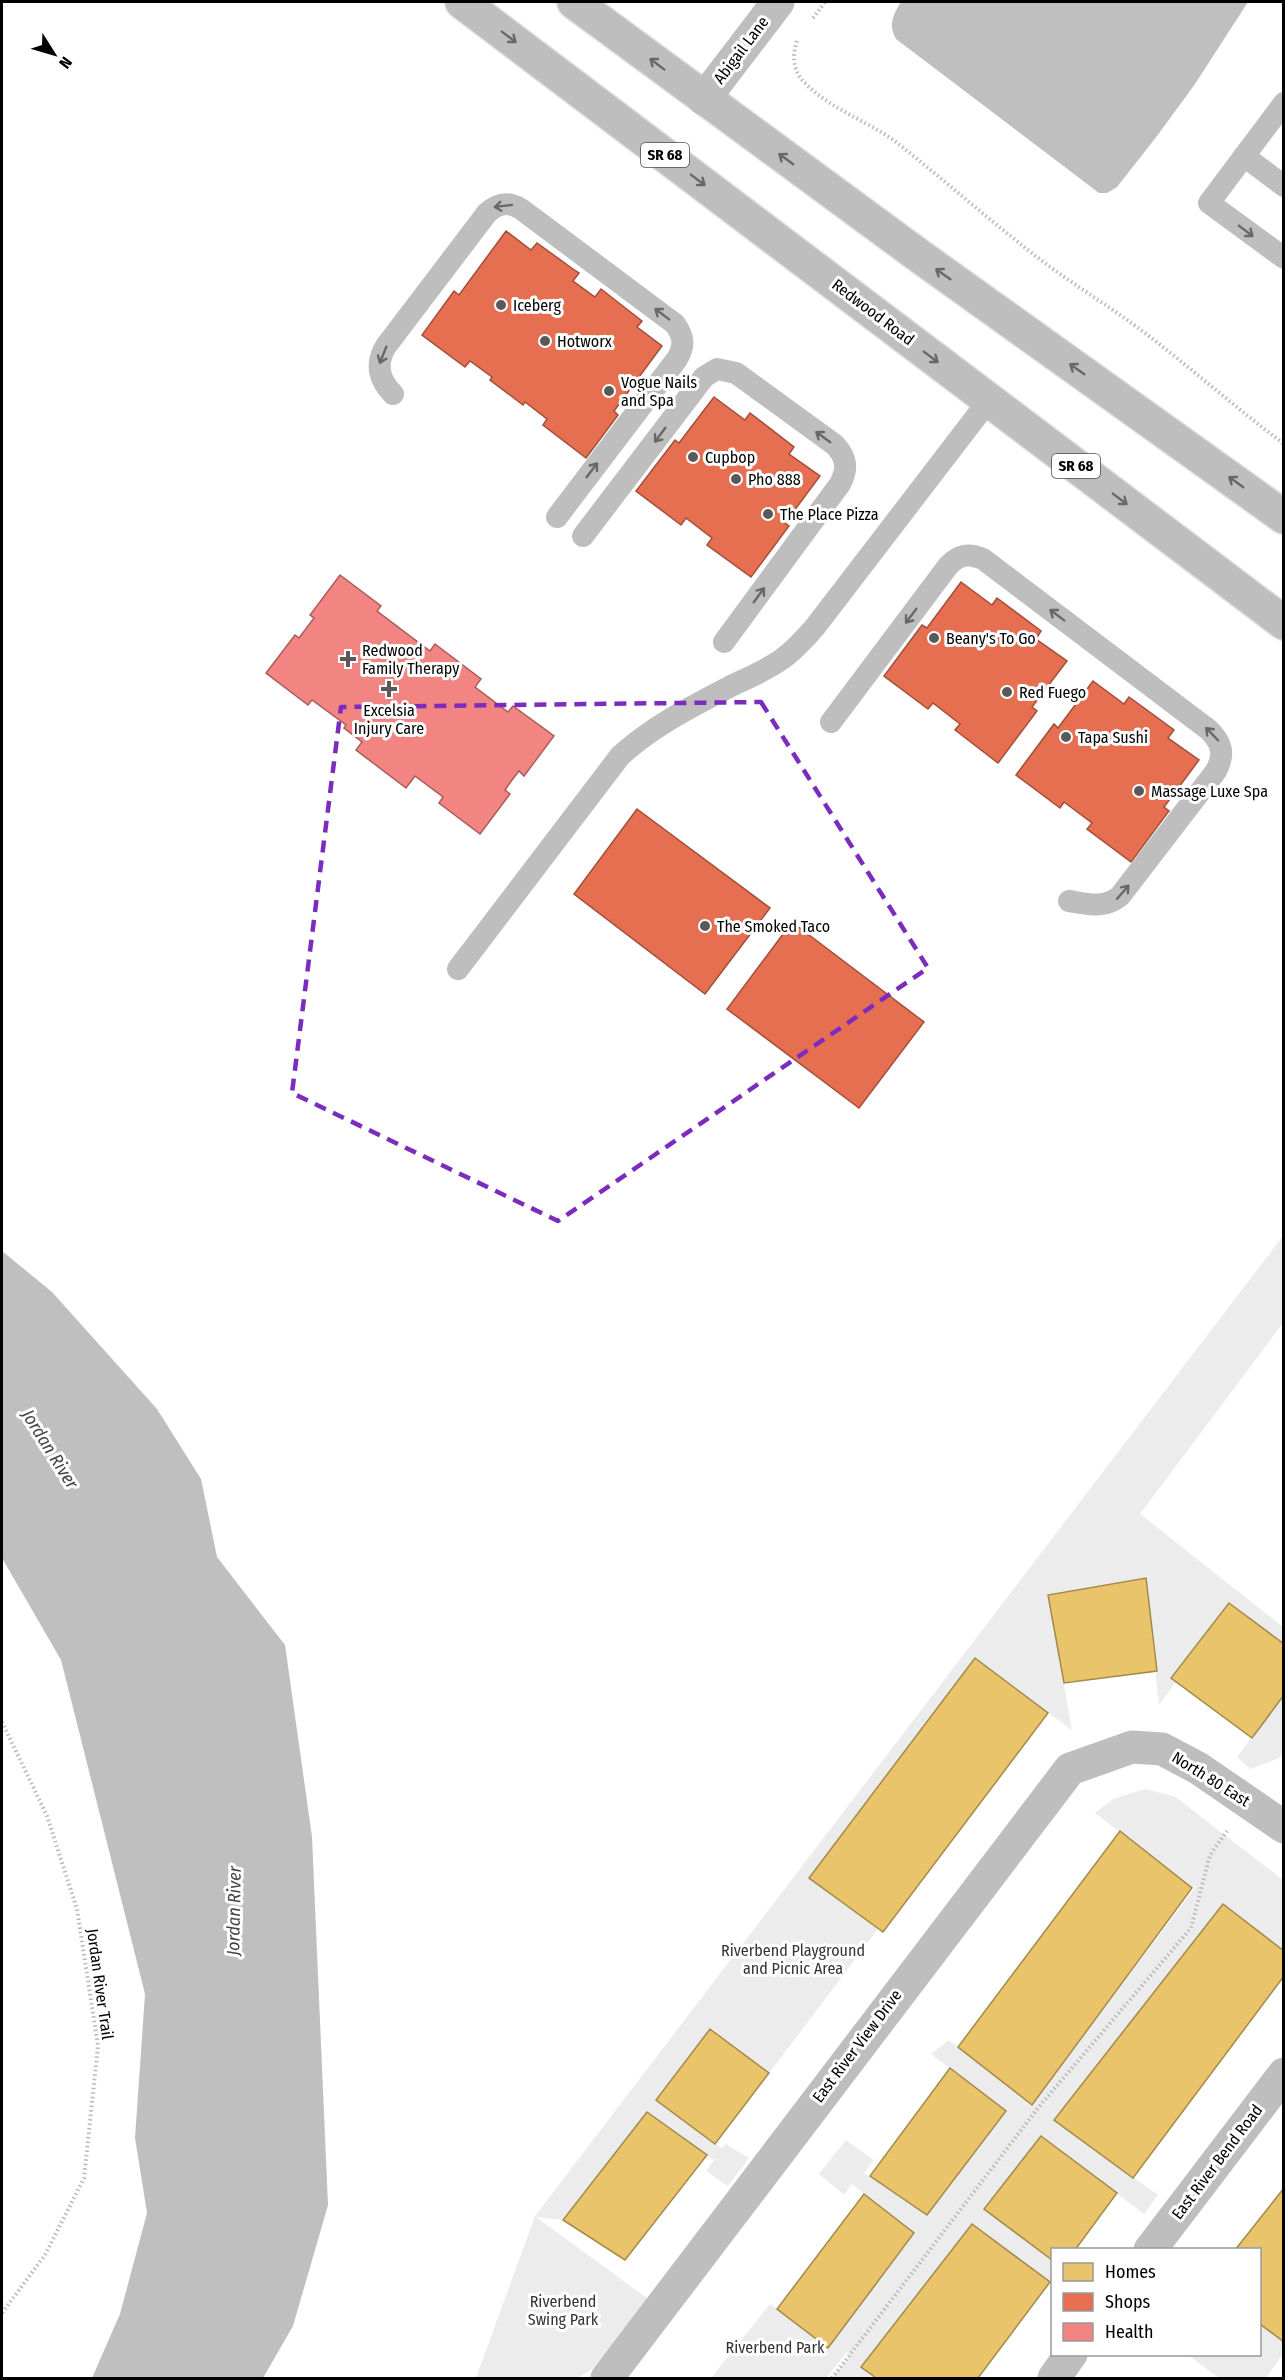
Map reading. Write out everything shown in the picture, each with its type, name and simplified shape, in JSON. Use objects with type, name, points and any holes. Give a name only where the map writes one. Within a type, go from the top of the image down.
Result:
[{"type":"main road","name":"Redwood Road","points":[[462,2],[1284,623]]},
{"type":"main road","points":[[574,2],[918,255],[1284,516]]},
{"type":"main road","name":"Abigail Lane","points":[[704,99],[778,2]]},
{"type":"main road","name":"North 80 East","points":[[1132,1747],[1162,1749],[1281,1818]]},
{"type":"main road","name":"East River View Drive","points":[[607,2379],[1070,1769],[1132,1747]]},
{"type":"main road","name":"East River Bend Road","points":[[1152,2248],[1284,2074]]},
{"type":"main road","points":[[1054,2379],[1070,2356]]},
{"type":"lane","points":[[1283,105],[1209,203],[1284,258]]},
{"type":"lane","points":[[1244,156],[1284,186]]},
{"type":"lane","points":[[393,394],[381,378],[380,356],[487,213],[504,203],[521,209],[675,324],[681,333],[682,351],[557,517]]},
{"type":"lane","points":[[583,536],[704,377],[717,369],[736,373],[835,445],[845,461],[846,469],[840,484],[724,642]]},
{"type":"lane","points":[[458,969],[620,756],[652,729],[783,659],[800,644],[989,400]]},
{"type":"lane","points":[[831,722],[948,566],[955,559],[964,555],[974,555],[983,559],[1209,730],[1218,738],[1222,750],[1221,761],[1216,771],[1120,896],[1105,905],[1069,901]]},
{"type":"path","points":[[812,20],[825,2]]},
{"type":"path","points":[[798,37],[794,59],[803,82],[839,108],[865,121],[895,141],[1023,247],[1125,318],[1284,444]]},
{"type":"path","name":"Jordan River Trail","points":[[2,1722],[47,1816],[77,1909],[98,2046],[84,2178],[45,2255],[2,2313]]},
{"type":"path","points":[[832,2379],[1038,2108],[1191,1928],[1210,1855],[1231,1826]]},
{"type":"highlighted area","points":[[761,702],[928,968],[558,1221],[292,1093],[341,707]]},
{"type":"green space","points":[[1283,1236],[1283,1323],[1140,1514],[1283,1627],[1283,1644],[1229,1603],[1171,1677],[1176,1682],[1159,1705],[1146,1578],[1048,1595],[1072,1730],[975,1659],[810,1878],[878,1929],[770,2072],[711,2028],[656,2100],[721,2148],[726,2144],[749,2158],[728,2186],[706,2171],[714,2160],[647,2112],[563,2220],[536,2217],[648,2299],[593,2368],[578,2378],[476,2378],[535,2216]]},
{"type":"green space","points":[[1283,1695],[1283,1753],[1279,1758],[1250,1769],[1237,1757]]},
{"type":"green space","name":"Riverbend Park","points":[[1145,1789],[1174,1796],[1283,1880],[1283,1951],[1223,1905],[1054,2120],[1158,2195],[1144,2214],[1041,2136],[985,2209],[1051,2260],[1051,2282],[972,2224],[861,2366],[872,2378],[832,2378],[850,2355],[847,2352],[826,2378],[711,2378],[770,2304],[828,2347],[914,2234],[852,2184],[844,2195],[819,2174],[846,2140],[874,2160],[864,2173],[927,2215],[1006,2111],[931,2054],[949,2040],[1031,2106],[1197,1885],[1192,1888],[1095,1813],[1113,1799]]},
{"type":"green space","points":[[1261,2325],[1283,2342],[1283,2354],[1266,2378],[1219,2378],[1189,2356],[1261,2356]]},
{"type":"water","points":[[901,2],[1248,2],[1195,84],[1157,136],[1117,187],[1107,193],[1099,193],[896,39],[892,29],[893,20]]},
{"type":"water","name":"Jordan River","points":[[2,1251],[52,1292],[157,1409],[201,1479],[217,1557],[285,1645],[312,1837],[328,2205],[293,2326],[263,2378],[92,2378],[120,2314],[147,2213],[135,2138],[145,1994],[61,1660],[2,1558]]},
{"type":"building: Homes","points":[[1146,1578],[1157,1671],[1064,1683],[1048,1595]]},
{"type":"building: Homes","points":[[1229,1603],[1284,1644],[1284,1695],[1252,1738],[1171,1678]]},
{"type":"building: Homes","points":[[975,1658],[1048,1713],[883,1932],[809,1878]]},
{"type":"building: Homes","points":[[1120,1831],[1192,1888],[1032,2105],[958,2047]]},
{"type":"building: Homes","points":[[1223,1904],[1284,1951],[1284,1976],[1133,2178],[1054,2120]]},
{"type":"building: Homes","points":[[710,2029],[769,2073],[715,2144],[656,2100]]},
{"type":"building: Homes","points":[[950,2068],[1006,2111],[927,2215],[870,2176]]},
{"type":"building: Homes","points":[[647,2112],[707,2155],[625,2260],[563,2220]]},
{"type":"building: Homes","points":[[1041,2136],[1117,2193],[1076,2248],[1051,2248],[1051,2259],[984,2209]]},
{"type":"building: Homes","points":[[1284,2188],[1284,2342],[1261,2325],[1261,2248],[1237,2248]]},
{"type":"building: Homes","points":[[864,2194],[914,2233],[828,2348],[777,2309]]},
{"type":"building: Homes","points":[[972,2224],[1050,2282],[978,2378],[876,2378],[861,2367]]},
{"type":"building: Shops","points":[[506,231],[531,250],[537,243],[579,273],[573,281],[595,297],[601,289],[642,321],[637,327],[662,346],[614,411],[618,415],[586,458],[543,425],[547,419],[525,402],[523,405],[490,380],[492,377],[470,361],[465,367],[422,335],[454,291],[459,295]]},
{"type":"building: Shops","points":[[714,397],[745,420],[750,413],[794,447],[789,454],[820,476],[785,523],[789,526],[751,577],[707,545],[712,538],[686,518],[681,525],[636,491],[675,440],[679,443]]},
{"type":"building: Shops","points":[[961,582],[992,605],[997,598],[1041,631],[1036,639],[1067,661],[1032,707],[1037,711],[998,763],[955,730],[960,724],[933,703],[928,709],[884,676],[922,625],[927,628]]},
{"type":"building: Shops","points":[[1093,681],[1124,704],[1129,697],[1174,730],[1168,738],[1199,760],[1164,807],[1169,811],[1131,862],[1087,829],[1092,823],[1064,802],[1060,808],[1016,775],[1054,724],[1058,728]]},
{"type":"building: Shops","points":[[637,809],[770,908],[705,994],[574,894]]},
{"type":"building: Shops","points":[[792,922],[924,1022],[859,1108],[727,1009]]},
{"type":"building: Health","points":[[340,575],[381,606],[377,611],[430,651],[435,644],[481,679],[475,687],[508,712],[513,706],[554,736],[524,776],[519,771],[512,780],[505,790],[510,794],[480,834],[439,803],[443,797],[415,776],[406,788],[356,750],[362,742],[344,728],[346,725],[312,700],[308,705],[266,673],[295,635],[299,638],[314,618],[310,615]]},
{"type":"place","name":"Iceberg","points":[[501,305]]},
{"type":"place","name":"Hotworx","points":[[545,341]]},
{"type":"place","name":"Vogue Nails and Spa","points":[[609,391]]},
{"type":"place","name":"Cupbop","points":[[693,457]]},
{"type":"place","name":"Pho 888","points":[[736,479]]},
{"type":"place","name":"The Place Pizza","points":[[768,514]]},
{"type":"place","name":"Beany's To Go","points":[[934,638]]},
{"type":"place","name":"Redwood Family Therapy","points":[[348,659]]},
{"type":"place","name":"Excelsia Injury Care","points":[[389,689]]},
{"type":"place","name":"Red Fuego","points":[[1007,692]]},
{"type":"place","name":"Tapa Sushi","points":[[1066,737]]},
{"type":"place","name":"Massage Luxe Spa","points":[[1139,791]]},
{"type":"place","name":"The Smoked Taco","points":[[705,926]]},
{"type":"park label","name":"Riverbend Playground and Picnic Area","points":[[793,1959]]},
{"type":"park label","name":"Riverbend Swing Park","points":[[563,2310]]}]
